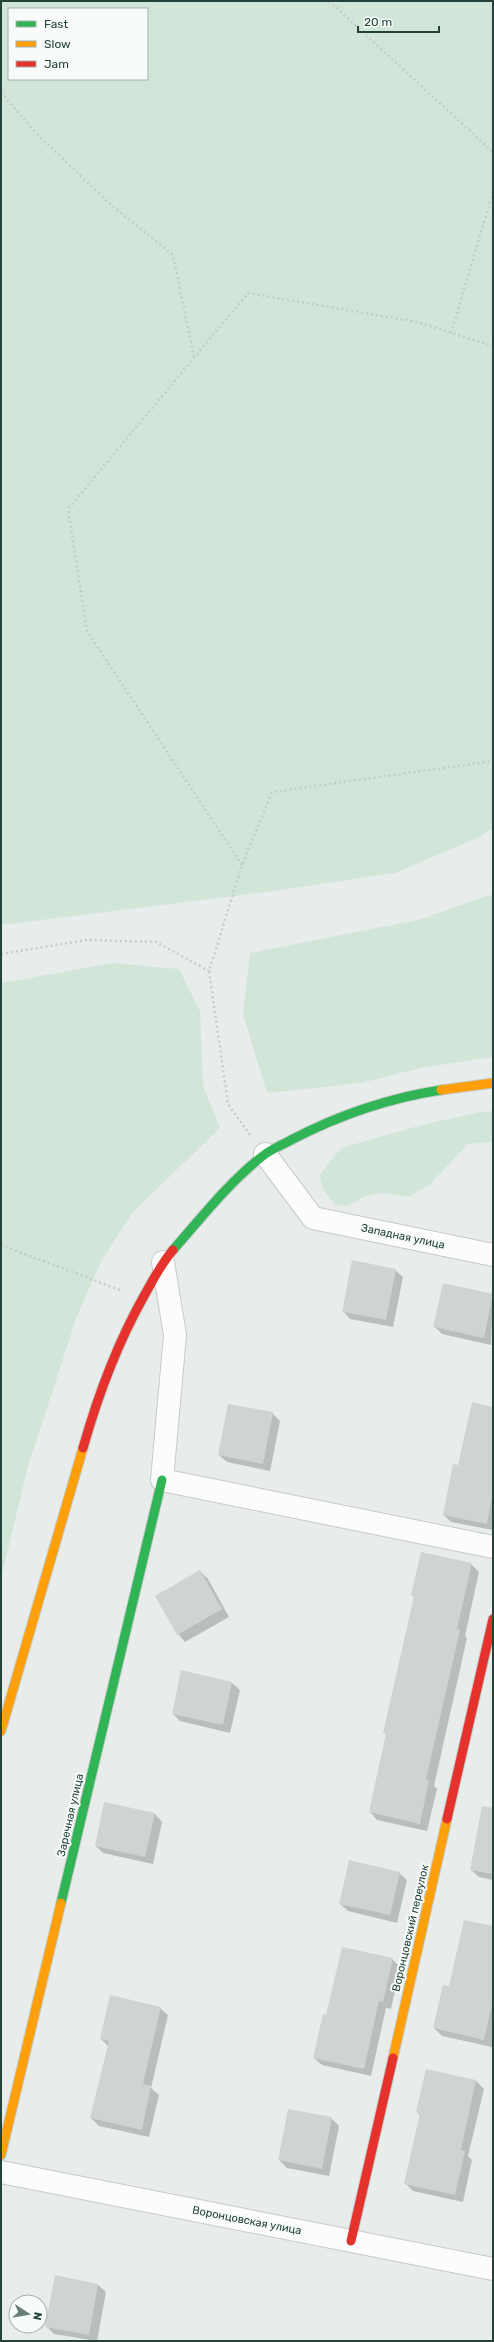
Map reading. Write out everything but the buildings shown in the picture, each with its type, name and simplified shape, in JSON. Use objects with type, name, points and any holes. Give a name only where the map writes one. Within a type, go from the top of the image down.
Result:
[{"type":"street","points":[[1,1731],[98,1398],[128,1326],[163,1262],[199,1218],[228,1187],[265,1154],[308,1131],[361,1110],[415,1094],[493,1084]]},
{"type":"street","name":"Западная улица","points":[[265,1154],[313,1218],[493,1255]]},
{"type":"street","points":[[163,1262],[175,1335],[162,1480],[493,1547]]},
{"type":"street","name":"Заречная улица","points":[[1,2155],[162,1480]]},
{"type":"street","name":"Воронцовский переулок","points":[[351,2241],[493,1619]]},
{"type":"street","name":"Воронцовская улица","points":[[1,2172],[493,2269]]},
{"type":"path","points":[[330,1],[493,152]]},
{"type":"path","points":[[1,92],[33,130],[110,204],[173,255],[194,358]]},
{"type":"path","points":[[451,333],[493,192]]},
{"type":"path","points":[[242,865],[87,631],[68,509],[248,293],[417,322],[493,346]]},
{"type":"path","points":[[265,1154],[228,1104],[209,971],[242,865],[272,792],[493,761]]},
{"type":"path","points":[[1,954],[87,940],[156,942],[209,971]]},
{"type":"path","points":[[1,1245],[143,1299]]},
{"type":"green space","points":[[1,1],[493,1],[493,828],[480,837],[395,873],[273,891],[1,925]]},
{"type":"green space","points":[[493,894],[493,1057],[420,1068],[361,1083],[267,1093],[243,1014],[250,953],[418,920]]},
{"type":"green space","points":[[113,963],[179,969],[200,1011],[203,1086],[220,1128],[132,1213],[101,1262],[77,1316],[28,1466],[1,1579],[1,983]]},
{"type":"green space","points":[[493,1111],[493,1142],[468,1144],[429,1185],[409,1197],[381,1193],[363,1197],[348,1206],[336,1205],[323,1190],[320,1175],[341,1148],[422,1125],[481,1112]]},
{"type":"traffic: fast","points":[[173,1250],[227,1188],[251,1165],[270,1151],[309,1131],[364,1109],[422,1093],[441,1090]]},
{"type":"traffic: fast","points":[[61,1903],[162,1480]]},
{"type":"traffic: slow","points":[[441,1090],[493,1083]]},
{"type":"traffic: slow","points":[[1,1731],[83,1448]]},
{"type":"traffic: slow","points":[[393,2058],[447,1819]]},
{"type":"traffic: slow","points":[[1,2155],[61,1903]]},
{"type":"traffic: jam","points":[[83,1448],[102,1389],[125,1333],[154,1278],[173,1250]]},
{"type":"traffic: jam","points":[[447,1819],[493,1619]]},
{"type":"traffic: jam","points":[[351,2241],[393,2058]]}]
